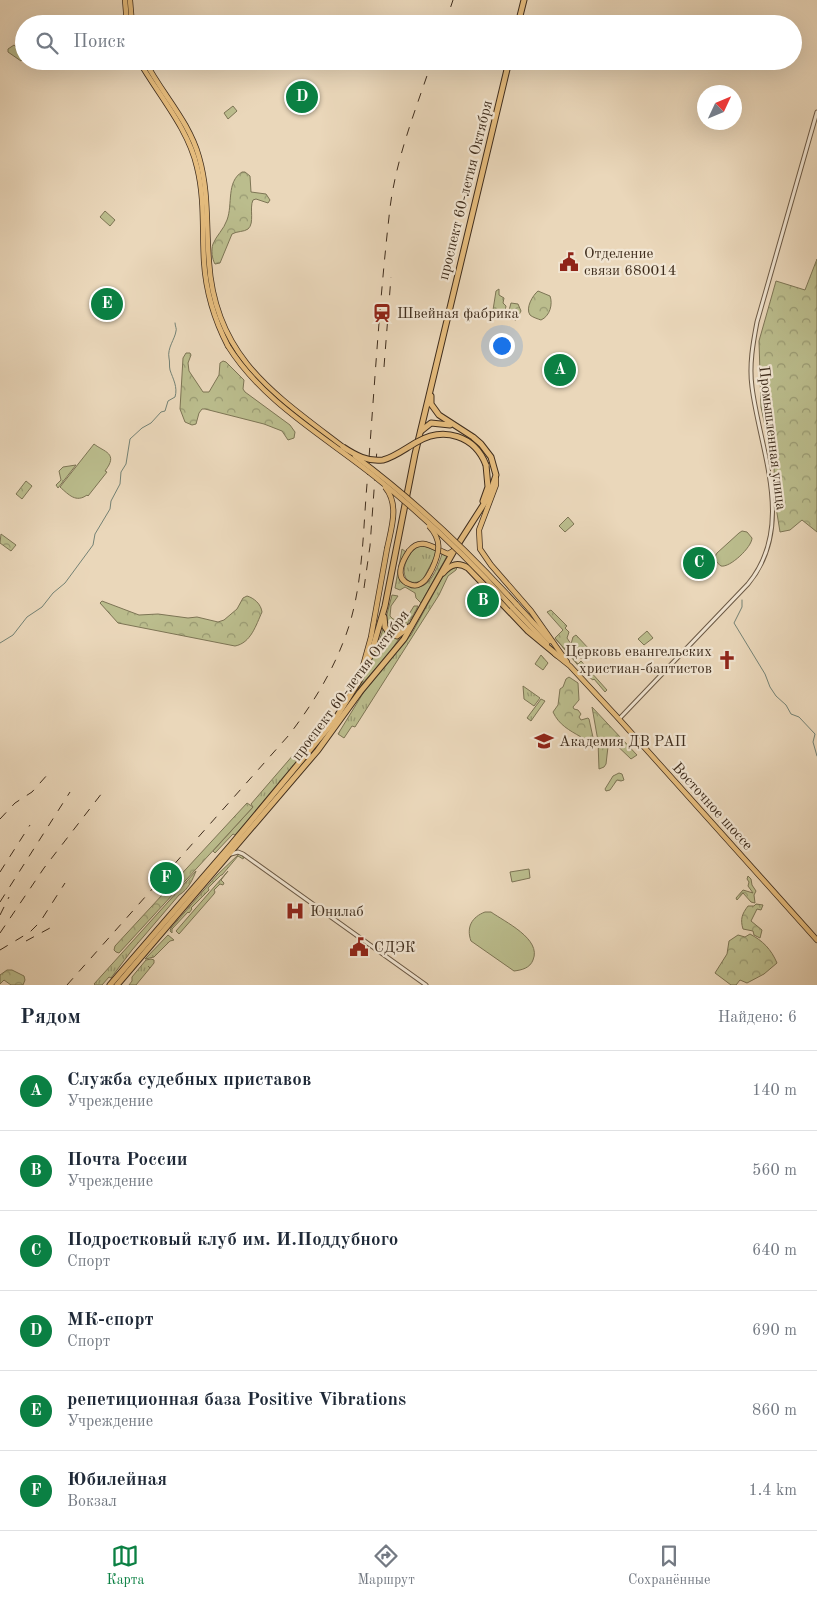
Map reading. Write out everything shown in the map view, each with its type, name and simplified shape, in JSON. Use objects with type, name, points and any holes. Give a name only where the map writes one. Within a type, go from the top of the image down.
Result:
[{"type":"highway","points":[[520,15],[524,0]]},
{"type":"highway","name":"проспект 60-летия Октября","points":[[110,985],[315,745],[334,721],[359,681],[377,638],[385,606],[419,436],[507,70]]},
{"type":"highway","name":"проспект 60-летия Октября","points":[[118,985],[321,746],[360,692],[393,654],[415,622],[436,581],[489,496],[496,475],[491,457],[473,436],[455,426],[433,409],[431,404],[432,383]]},
{"type":"highway","points":[[419,436],[424,427],[431,423],[455,426]]},
{"type":"highway","points":[[343,447],[361,457],[381,460],[425,438],[442,434],[459,437],[474,446],[484,458],[488,480],[485,496],[462,539]]},
{"type":"highway","points":[[436,581],[451,566],[459,564],[468,568],[528,631],[559,654]]},
{"type":"highway","points":[[385,606],[385,627],[390,634],[394,636],[400,634],[415,622]]},
{"type":"main road","points":[[124,0],[126,15]]},
{"type":"main road","points":[[130,0],[131,15]]},
{"type":"main road","points":[[145,70],[174,116],[193,152],[206,210]]},
{"type":"main road","points":[[151,70],[194,142],[202,169],[210,288],[214,316],[247,372],[276,400],[410,505],[514,605]]},
{"type":"main road","points":[[230,344],[266,386],[402,493],[443,529],[559,654]]},
{"type":"main road","points":[[359,681],[371,636],[393,518],[393,502],[388,491],[372,474]]},
{"type":"main road","points":[[496,475],[496,485],[479,530],[480,549],[490,565],[531,611],[559,654]]},
{"type":"main road","points":[[410,505],[436,534],[440,544],[439,554],[428,577],[416,586],[406,583],[400,572],[402,562],[409,551],[420,542],[424,543],[448,554],[455,550]]},
{"type":"main road","name":"Восточное шоссе","points":[[559,654],[817,940]]},
{"type":"street","name":"Промышленная улица","points":[[618,719],[748,584],[758,570],[765,555],[772,525],[772,496],[752,386],[753,343],[757,322],[817,112]]},
{"type":"street","points":[[240,843],[243,854]]},
{"type":"street","points":[[231,854],[238,852],[243,854],[426,985]]},
{"type":"green space","points":[[15,46],[15,57],[8,52],[8,49]]},
{"type":"green space","points":[[310,95],[319,98],[316,108],[307,105]]},
{"type":"green space","points":[[233,106],[237,111],[228,119],[224,113]]},
{"type":"green space","points":[[242,172],[250,176],[251,192],[266,194],[270,200],[268,203],[256,199],[253,200],[250,226],[246,230],[232,234],[220,263],[215,264],[212,254],[213,244],[229,214],[234,181]]},
{"type":"green space","points":[[105,211],[115,220],[110,226],[100,217]]},
{"type":"green space","points":[[817,259],[817,532],[802,520],[790,530],[780,532],[776,507],[774,468],[761,407],[759,341],[776,281],[805,290]]},
{"type":"green space","points":[[499,289],[499,295],[504,298],[503,303],[506,306],[505,311],[501,315],[495,314],[493,310],[496,291]]},
{"type":"green space","points":[[538,291],[550,296],[551,299],[549,313],[541,320],[531,316],[528,309],[530,302]]},
{"type":"green space","points":[[511,303],[518,304],[521,311],[516,320],[507,318]]},
{"type":"green space","points":[[186,353],[191,355],[188,363],[189,371],[203,392],[209,392],[219,375],[220,363],[226,362],[244,380],[243,389],[245,392],[290,425],[295,432],[294,438],[288,440],[282,431],[264,424],[205,409],[202,409],[199,413],[196,424],[192,425],[185,422],[180,409],[183,358]]},
{"type":"green space","points":[[94,444],[109,454],[111,460],[105,471],[107,472],[88,496],[73,497],[60,487]]},
{"type":"green space","points":[[76,465],[58,488],[56,485],[61,480],[59,471],[63,467]]},
{"type":"green space","points":[[26,481],[32,486],[22,499],[16,494]]},
{"type":"green space","points":[[568,517],[574,524],[565,532],[559,526]]},
{"type":"green space","points":[[742,531],[747,532],[752,538],[751,542],[745,551],[730,564],[721,566],[715,557],[717,553]]},
{"type":"green space","points":[[1,534],[16,545],[11,551],[0,543]]},
{"type":"green space","points":[[421,545],[438,551],[422,581],[413,582],[405,576],[404,569],[409,555]]},
{"type":"green space","points":[[402,549],[406,552],[399,566],[399,575],[407,585],[415,587],[420,587],[428,582],[435,572],[442,554],[447,556],[421,603],[416,598],[415,593],[405,587],[400,590],[395,588]]},
{"type":"green space","points":[[457,567],[448,576],[439,595],[355,727],[352,726],[344,738],[338,734],[370,682],[411,635],[442,578],[449,570]]},
{"type":"green space","points":[[392,595],[398,596],[391,606],[390,616],[393,619],[406,623],[406,619],[414,606],[418,606],[409,622],[395,634],[387,628],[386,618]]},
{"type":"green space","points":[[247,596],[257,602],[262,612],[249,637],[241,644],[235,646],[118,623],[100,603],[102,601],[139,615],[158,614],[188,618],[197,617],[218,622],[224,620],[237,609],[243,598]]},
{"type":"green space","points":[[551,610],[567,626],[565,628],[569,632],[567,638],[571,644],[573,637],[576,635],[590,650],[585,658],[580,658],[575,653],[570,655],[555,638],[563,630],[547,612]]},
{"type":"green space","points":[[383,629],[388,636],[400,637],[390,652],[356,691],[377,648]]},
{"type":"green space","points":[[647,631],[653,638],[644,645],[638,639]]},
{"type":"green space","points":[[555,638],[578,664],[581,661],[607,690],[605,692],[594,679],[587,676]]},
{"type":"green space","points":[[541,655],[548,663],[543,670],[535,664]]},
{"type":"green space","points":[[569,677],[578,683],[579,700],[573,707],[581,714],[579,717],[581,720],[589,719],[594,742],[591,745],[583,742],[581,737],[565,727],[553,712],[558,705],[560,689]]},
{"type":"green space","points":[[523,686],[540,698],[534,706],[524,699]]},
{"type":"green space","points":[[541,699],[545,701],[531,721],[527,718]]},
{"type":"green space","points":[[592,707],[637,755],[631,759],[609,738],[606,764],[599,769],[598,741]]},
{"type":"green space","points":[[313,732],[318,735],[295,766],[293,765],[235,835],[233,834],[215,853],[213,851],[253,807],[251,804]]},
{"type":"green space","points":[[619,773],[622,774],[624,780],[617,780],[610,790],[606,791],[605,789],[613,776]]},
{"type":"green space","points":[[247,803],[253,807],[119,953],[116,952],[114,950],[115,946]]},
{"type":"green space","points":[[239,854],[244,857],[243,859],[238,856],[208,888],[209,890],[191,908],[189,913],[172,929],[172,933],[170,931],[171,928],[217,875]]},
{"type":"green space","points":[[529,869],[530,878],[512,882],[510,872]]},
{"type":"green space","points":[[196,871],[188,887],[132,950],[111,978],[109,977],[102,985],[95,985],[94,984]]},
{"type":"green space","points":[[228,871],[221,880],[224,883],[223,885],[220,884],[214,890],[214,894],[179,934],[176,931]]},
{"type":"green space","points":[[748,876],[756,891],[754,895],[755,903],[751,902],[743,893],[737,900],[736,898],[743,890],[753,893],[748,886]]},
{"type":"green space","points":[[763,905],[761,910],[757,909],[751,921],[762,930],[760,938],[754,935],[753,931],[743,929],[742,922],[743,914],[748,906]]},
{"type":"green space","points":[[485,912],[491,912],[513,926],[527,938],[534,952],[532,963],[528,967],[514,971],[471,941],[469,931],[471,923]]},
{"type":"green space","points":[[750,934],[766,946],[777,963],[764,974],[747,983],[740,980],[736,985],[731,985],[715,973],[727,954],[729,941],[738,935],[745,937]]},
{"type":"green space","points":[[168,935],[174,940],[170,941],[154,957],[145,959]]},
{"type":"green space","points":[[146,960],[154,960],[154,963],[136,985],[129,985],[132,977]]},
{"type":"green space","points":[[7,970],[12,970],[24,976],[23,985],[11,985],[4,980],[0,984],[0,975]]},
{"type":"waterway","points":[[0,643],[13,635],[27,617],[42,607],[53,593],[65,583],[93,545],[95,534],[110,509],[111,501],[120,484],[121,472],[126,464],[130,439],[151,423],[161,412],[165,411],[168,401],[175,397],[176,386],[170,370],[169,354],[176,330],[175,323]]},
{"type":"waterway","points":[[742,600],[742,607],[734,623],[776,696],[786,705],[791,714],[799,717],[815,734],[813,742],[817,756]]},
{"type":"railway","points":[[448,15],[453,0]]},
{"type":"railway","points":[[67,985],[289,735],[324,683],[344,641],[354,609],[362,556],[379,317],[392,197],[400,157],[429,70]]},
{"type":"railway","points":[[384,367],[391,277]]},
{"type":"railway","points":[[364,588],[370,546],[377,449]]},
{"type":"railway","points":[[0,819],[15,803],[32,792],[48,774]]},
{"type":"railway","points":[[0,902],[70,792]]},
{"type":"railway","points":[[0,933],[44,868],[102,793]]},
{"type":"railway","points":[[0,872],[30,825]]},
{"type":"railway","points":[[0,950],[30,932],[40,922],[65,883]]},
{"type":"railway","points":[[0,915],[9,897]]},
{"type":"railway","points":[[26,941],[50,928]]},
{"type":"place","name":"МК-спорт","points":[[302,97]]},
{"type":"place","name":"Отделение связи 680014","points":[[569,262]]},
{"type":"place","name":"репетиционная база Positive Vibrations","points":[[107,304]]},
{"type":"place","name":"Швейная фабрика","points":[[382,313]]},
{"type":"place","name":"Служба судебных приставов","points":[[560,370]]},
{"type":"place","name":"Подростковый клуб им. И.Поддубного","points":[[699,563]]},
{"type":"place","name":"Почта России","points":[[483,601]]},
{"type":"place","name":"Церковь евангельских христиан-баптистов","points":[[727,660]]},
{"type":"place","name":"Академия ДВ РАП","points":[[544,741]]},
{"type":"place","name":"Юбилейная","points":[[166,878]]},
{"type":"place","name":"Юнилаб","points":[[295,911]]},
{"type":"place","name":"СДЭК","points":[[359,947]]}]
